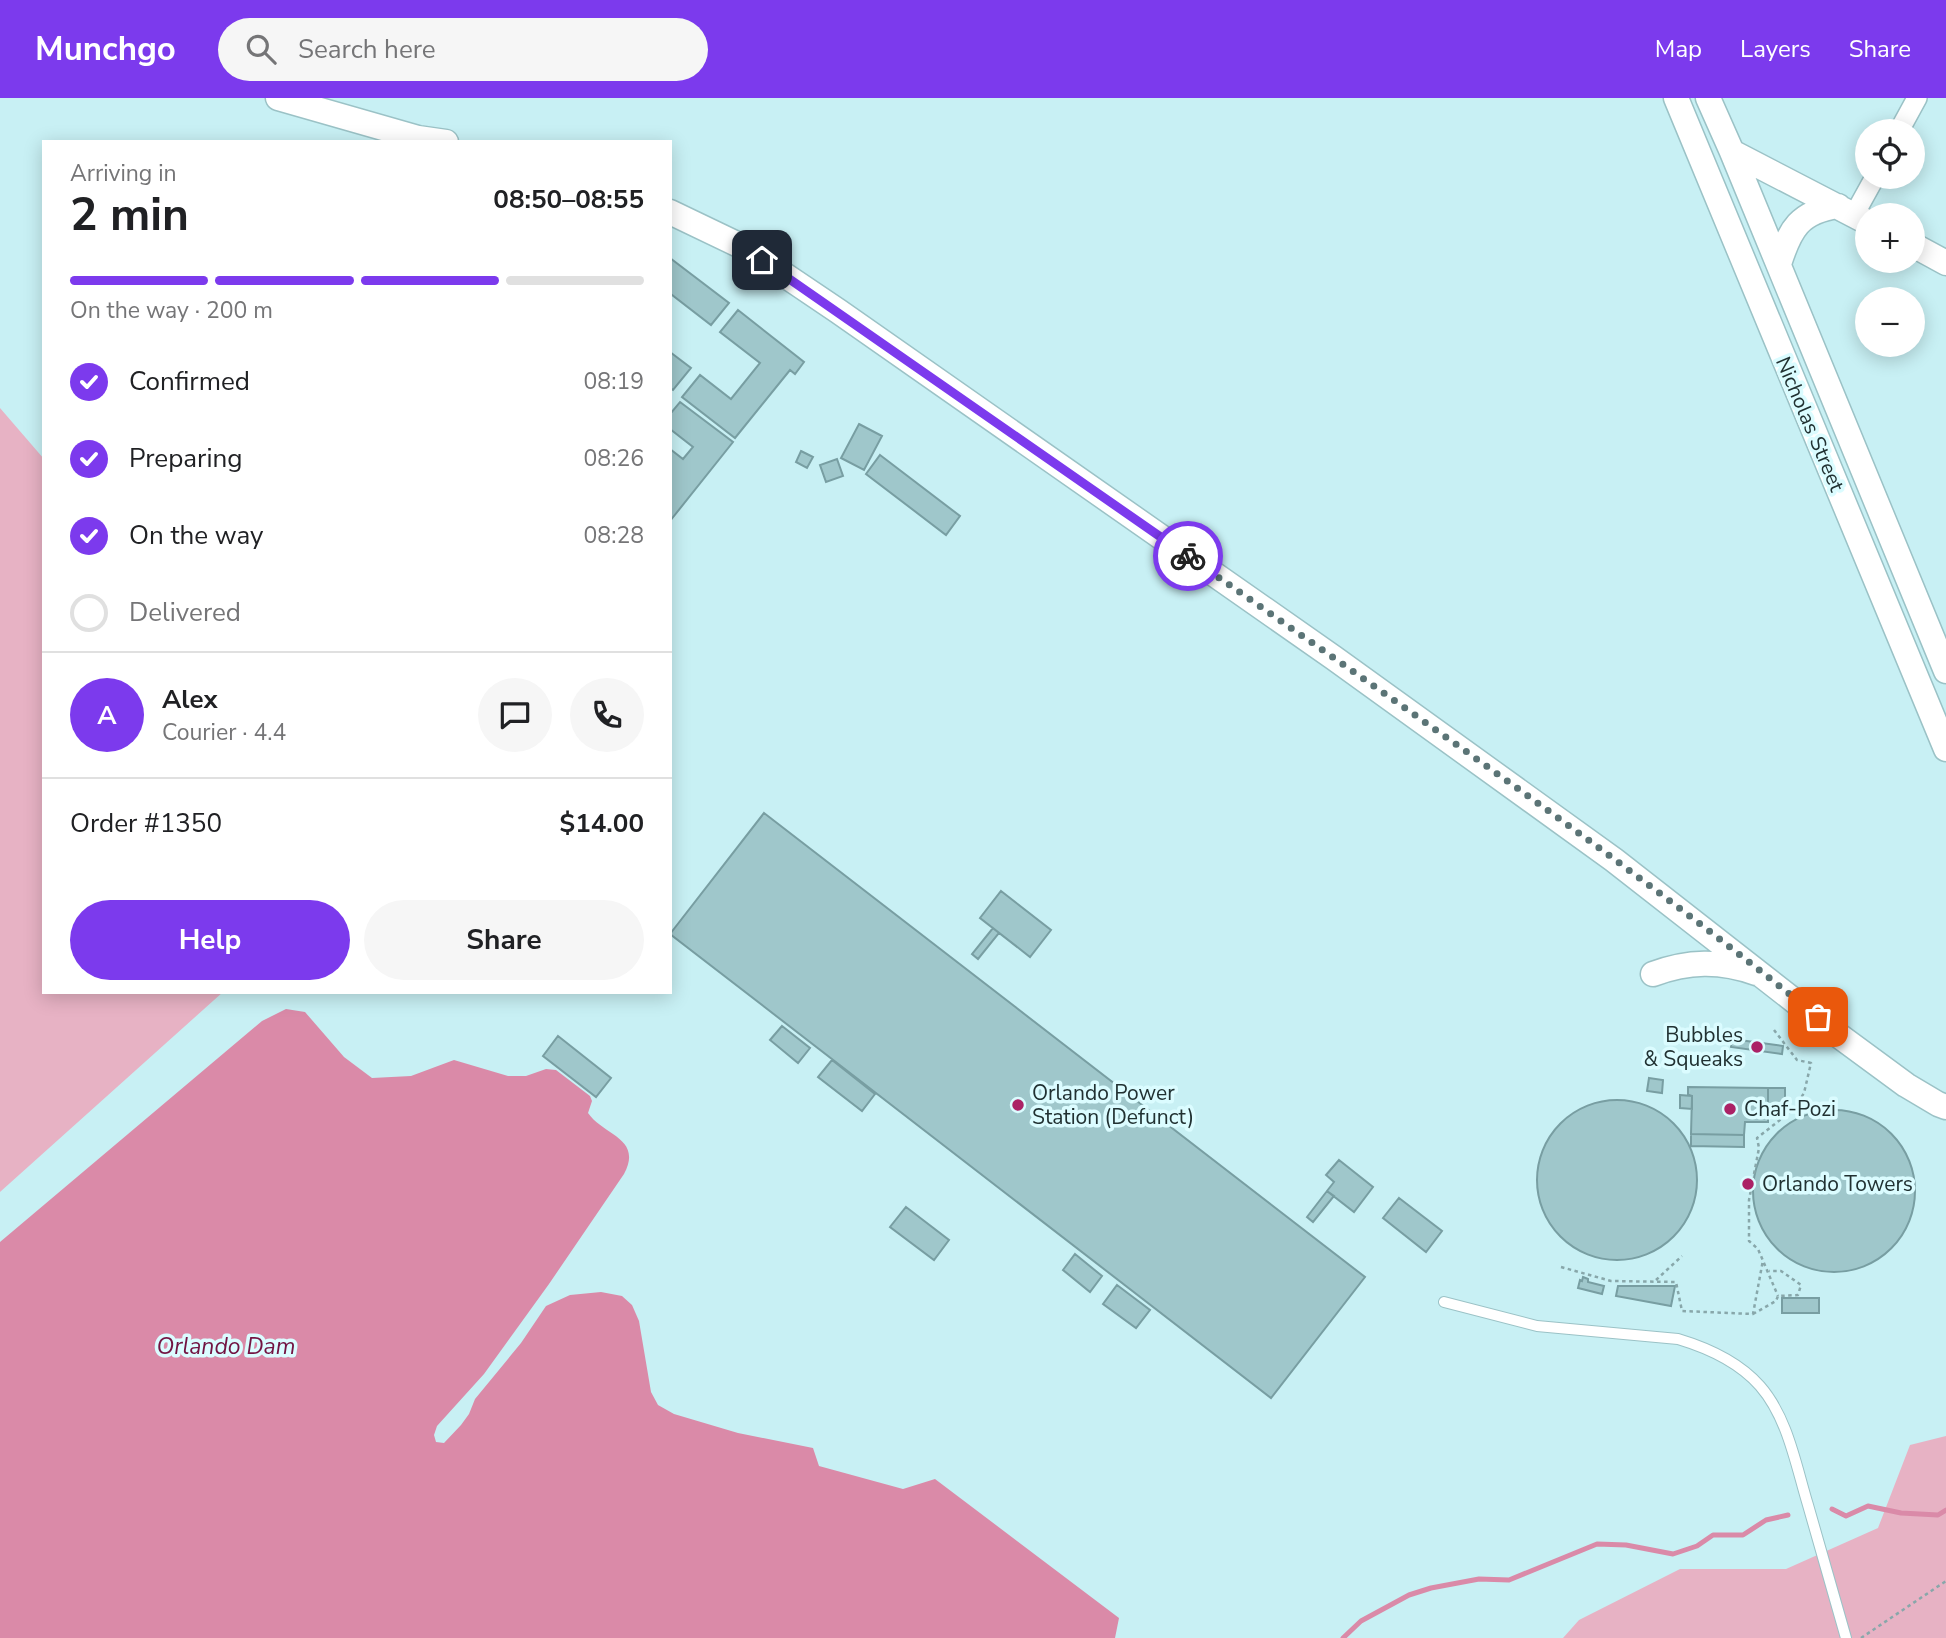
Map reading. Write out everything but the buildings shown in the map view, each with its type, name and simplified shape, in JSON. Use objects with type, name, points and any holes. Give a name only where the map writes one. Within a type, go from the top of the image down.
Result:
[{"type":"street","points":[[278,98],[407,135],[435,140]]},
{"type":"street","points":[[328,98],[413,126],[442,140]]},
{"type":"street","name":"Nicholas Street","points":[[1676,98],[1946,749]]},
{"type":"street","name":"Nicholas Street","points":[[1708,98],[1946,671]]},
{"type":"street","points":[[1906,119],[1917,98]]},
{"type":"street","points":[[1732,152],[1853,214]]},
{"type":"street","points":[[1853,214],[1868,189]]},
{"type":"street","points":[[1779,264],[1785,243],[1799,222],[1815,211],[1853,214]]},
{"type":"street","points":[[672,213],[743,247],[838,311],[1407,709],[1614,860],[1838,1035],[1906,1085],[1946,1107]]},
{"type":"street","points":[[1925,252],[1946,263]]},
{"type":"street","points":[[1653,974],[1697,962],[1726,965],[1766,977]]},
{"type":"lane","points":[[1444,1302],[1537,1326],[1678,1339],[1724,1357],[1742,1369],[1772,1404],[1791,1448],[1846,1638]]},
{"type":"path","points":[[1561,1267],[1611,1281],[1676,1282],[1682,1311],[1753,1314],[1776,1301],[1778,1296],[1768,1271],[1758,1249],[1749,1241],[1749,1200],[1759,1148],[1757,1138],[1794,1109],[1804,1093],[1811,1063],[1797,1060],[1774,1030]]},
{"type":"path","points":[[1655,1281],[1682,1256]]},
{"type":"path","points":[[1753,1314],[1763,1260]]},
{"type":"path","points":[[1768,1271],[1781,1271],[1801,1285],[1798,1295],[1778,1296]]},
{"type":"path","points":[[1861,1638],[1946,1581]]},
{"type":"shaded area","points":[[0,408],[42,457],[42,994],[221,994],[0,1192]]},
{"type":"shaded area","points":[[1946,1436],[1946,1638],[1563,1638],[1579,1620],[1680,1569],[1786,1569],[1878,1528],[1910,1445]]},
{"type":"water","name":"Orlando Dam","points":[[286,1009],[305,1012],[344,1057],[372,1078],[411,1076],[454,1060],[508,1076],[526,1076],[546,1069],[556,1070],[590,1096],[592,1101],[588,1113],[619,1139],[629,1153],[624,1174],[549,1284],[484,1374],[437,1426],[434,1435],[436,1442],[444,1443],[461,1425],[475,1399],[521,1343],[546,1306],[570,1295],[601,1292],[622,1296],[632,1305],[639,1321],[651,1392],[658,1405],[674,1414],[738,1433],[813,1448],[819,1466],[903,1489],[935,1479],[1119,1618],[1115,1638],[0,1638],[0,1242],[262,1021]]},
{"type":"waterway","points":[[1832,1509],[1846,1516],[1868,1506],[1901,1513],[1938,1515],[1946,1510]]},
{"type":"waterway","points":[[1343,1638],[1361,1621],[1409,1595],[1431,1588],[1479,1579],[1509,1580],[1597,1544],[1626,1545],[1673,1554],[1697,1546],[1713,1535],[1743,1535],[1766,1520],[1788,1515]]},
{"type":"way so far","points":[[1188,556],[1407,709],[1614,860],[1818,1017]]},
{"type":"place","name":"Bubbles & Squeaks","points":[[1757,1047]]},
{"type":"place","name":"Orlando Power Station (Defunct)","points":[[1018,1105]]},
{"type":"place","name":"Chaf-Pozi","points":[[1730,1109]]},
{"type":"place","name":"Orlando Towers","points":[[1748,1184]]},
{"type":"route","points":[[762,260],[1188,556]]}]
